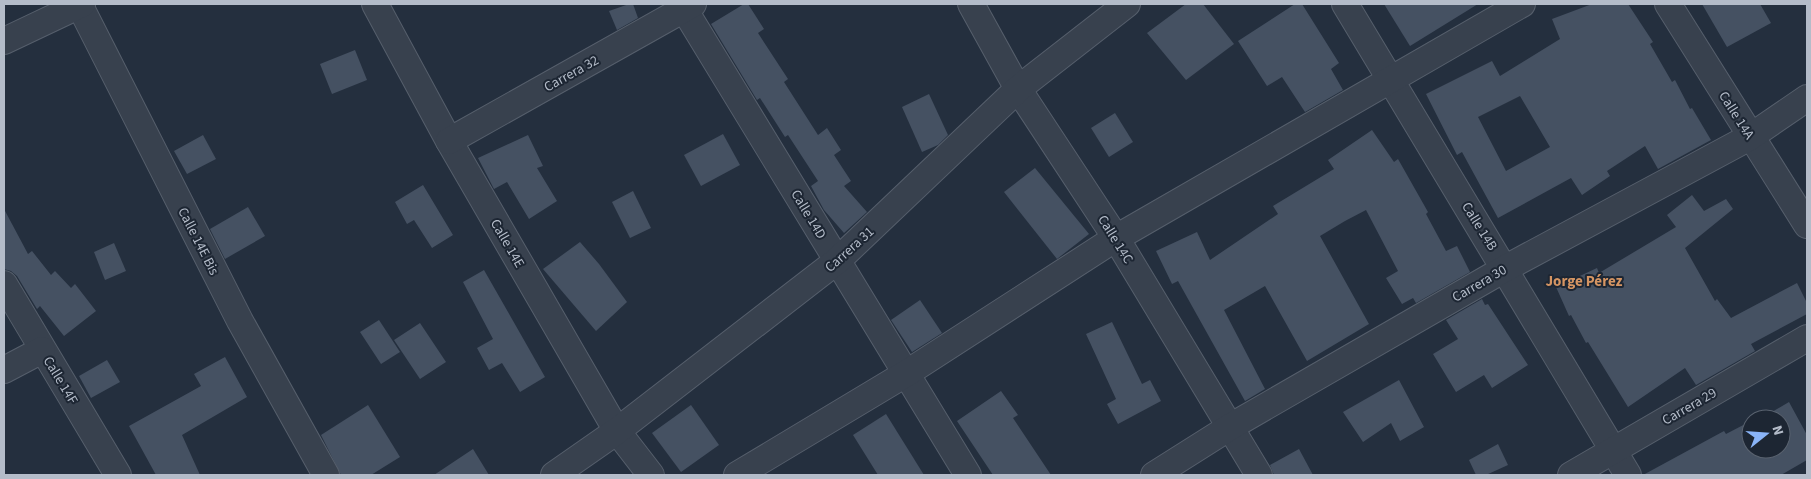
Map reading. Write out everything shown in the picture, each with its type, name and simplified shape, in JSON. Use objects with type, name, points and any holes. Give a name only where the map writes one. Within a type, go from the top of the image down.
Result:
[{"type":"street","points":[[4,41],[80,4]]},
{"type":"street","name":"Calle 14E Bis","points":[[80,4],[240,321],[326,475]]},
{"type":"street","name":"Calle 14E","points":[[375,4],[449,140],[617,431],[652,475]]},
{"type":"street","name":"Calle 14C","points":[[970,4],[1018,89],[1116,238],[1259,475]]},
{"type":"street","name":"Carrera 31","points":[[554,475],[617,431],[837,261],[1018,89],[1127,4]]},
{"type":"street","name":"Calle 14B","points":[[1346,4],[1390,80],[1506,268],[1628,475]]},
{"type":"street","points":[[737,475],[906,373],[1116,238],[1522,4]]},
{"type":"street","name":"Calle 14A","points":[[1668,4],[1807,224]]},
{"type":"street","name":"Carrera 32","points":[[449,140],[686,6]]},
{"type":"street","name":"Calle 14D","points":[[686,6],[837,261],[968,475]]},
{"type":"street","name":"Carrera 30","points":[[1154,475],[1230,427],[1506,268],[1750,136],[1807,98]]},
{"type":"street","name":"Calle 14F","points":[[4,284],[118,475]]},
{"type":"street","name":"Carrera 29","points":[[1571,475],[1807,338]]},
{"type":"street","points":[[4,370],[42,350]]},
{"type":"building","points":[[633,4],[638,18],[617,30],[609,11]]},
{"type":"building","points":[[744,4],[748,4],[764,29],[758,33],[788,79],[784,82],[818,135],[827,128],[841,150],[834,155],[851,181],[844,186],[867,212],[844,233],[824,210],[811,186],[818,181],[788,135],[785,137],[760,98],[757,100],[711,24]]},
{"type":"building","points":[[1186,4],[1203,4],[1234,44],[1186,80],[1147,33]]},
{"type":"building","points":[[1295,4],[1302,4],[1339,63],[1331,69],[1343,90],[1305,112],[1282,77],[1267,86],[1238,41]]},
{"type":"building","points":[[1384,4],[1478,4],[1410,46]]},
{"type":"building","points":[[1592,4],[1628,4],[1653,42],[1650,44],[1672,82],[1675,80],[1690,109],[1692,108],[1711,140],[1658,169],[1645,146],[1607,171],[1610,176],[1582,195],[1571,178],[1498,218],[1462,152],[1457,155],[1426,94],[1492,61],[1500,76],[1560,39],[1552,19]],"holes":[[[1520,96],[1550,147],[1506,171],[1478,117]]]},
{"type":"building","points":[[1702,4],[1760,4],[1771,23],[1727,47]]},
{"type":"building","points":[[355,50],[367,80],[332,94],[320,64]]},
{"type":"building","points":[[929,94],[948,135],[938,145],[922,152],[902,107]]},
{"type":"building","points":[[1115,113],[1133,142],[1109,157],[1091,128]]},
{"type":"building","points":[[1372,130],[1394,162],[1398,159],[1428,212],[1426,214],[1446,251],[1457,246],[1470,272],[1416,303],[1413,298],[1402,304],[1386,278],[1398,271],[1366,210],[1345,221],[1320,236],[1369,324],[1307,361],[1265,286],[1224,310],[1265,389],[1245,401],[1178,281],[1172,284],[1156,251],[1197,232],[1210,260],[1278,214],[1273,206],[1334,169],[1328,160]]},
{"type":"building","points":[[723,134],[740,165],[701,186],[684,155]]},
{"type":"building","points":[[203,135],[216,159],[187,174],[174,151]]},
{"type":"building","points":[[528,135],[543,166],[537,168],[557,201],[529,219],[507,182],[494,189],[478,158]]},
{"type":"building","points":[[1035,168],[1089,234],[1057,259],[1004,192]]},
{"type":"building","points":[[423,185],[453,235],[432,248],[414,220],[407,224],[395,202]]},
{"type":"building","points":[[633,191],[651,228],[630,238],[612,202]]},
{"type":"building","points":[[1692,195],[1704,211],[1726,199],[1733,209],[1685,248],[1715,301],[1717,299],[1731,318],[1797,283],[1807,303],[1807,314],[1751,344],[1755,351],[1696,385],[1685,368],[1628,407],[1588,342],[1586,343],[1571,315],[1569,316],[1556,287],[1597,268],[1599,273],[1676,227],[1667,215]]},
{"type":"building","points":[[248,207],[265,236],[225,259],[210,229]]},
{"type":"building","points":[[4,209],[28,254],[32,251],[51,275],[55,271],[71,288],[75,284],[96,311],[64,336],[40,306],[37,309],[17,276],[11,271],[4,269]]},
{"type":"building","points":[[580,242],[627,302],[596,331],[543,269]]},
{"type":"building","points":[[114,243],[126,271],[105,280],[94,252]]},
{"type":"building","points":[[484,270],[545,377],[520,392],[502,363],[489,370],[477,348],[493,339],[463,282]]},
{"type":"building","points":[[1482,299],[1485,305],[1488,304],[1528,365],[1492,388],[1484,375],[1456,392],[1433,354],[1458,339],[1446,320]]},
{"type":"building","points":[[920,300],[942,333],[912,352],[891,320]]},
{"type":"building","points":[[379,320],[400,352],[381,364],[360,332]]},
{"type":"building","points":[[1112,322],[1142,384],[1150,380],[1161,401],[1118,424],[1107,404],[1116,399],[1086,334]]},
{"type":"building","points":[[420,323],[446,362],[420,379],[394,340]]},
{"type":"building","points":[[225,357],[247,397],[182,435],[200,475],[156,475],[129,426],[201,386],[194,374]]},
{"type":"building","points":[[107,360],[120,382],[91,398],[79,376]]},
{"type":"building","points":[[1399,380],[1424,427],[1400,441],[1391,423],[1363,442],[1343,412]]},
{"type":"building","points":[[1001,391],[1018,415],[1013,418],[1051,475],[993,475],[957,421]]},
{"type":"building","points":[[1789,402],[1807,435],[1807,460],[1781,475],[1643,475],[1724,431],[1726,434],[1741,426],[1741,459],[1791,459],[1791,409],[1777,409]]},
{"type":"building","points":[[368,405],[400,457],[371,475],[341,475],[321,435]]},
{"type":"building","points":[[691,405],[719,445],[681,472],[652,433]]},
{"type":"building","points":[[886,414],[924,475],[878,475],[853,435]]},
{"type":"building","points":[[1498,444],[1508,465],[1486,475],[1476,475],[1469,460]]},
{"type":"building","points":[[473,449],[489,475],[434,475]]},
{"type":"building","points":[[1299,449],[1313,475],[1274,475],[1270,465]]},
{"type":"district","name":"Jorge Pérez","points":[[1584,281]]}]
